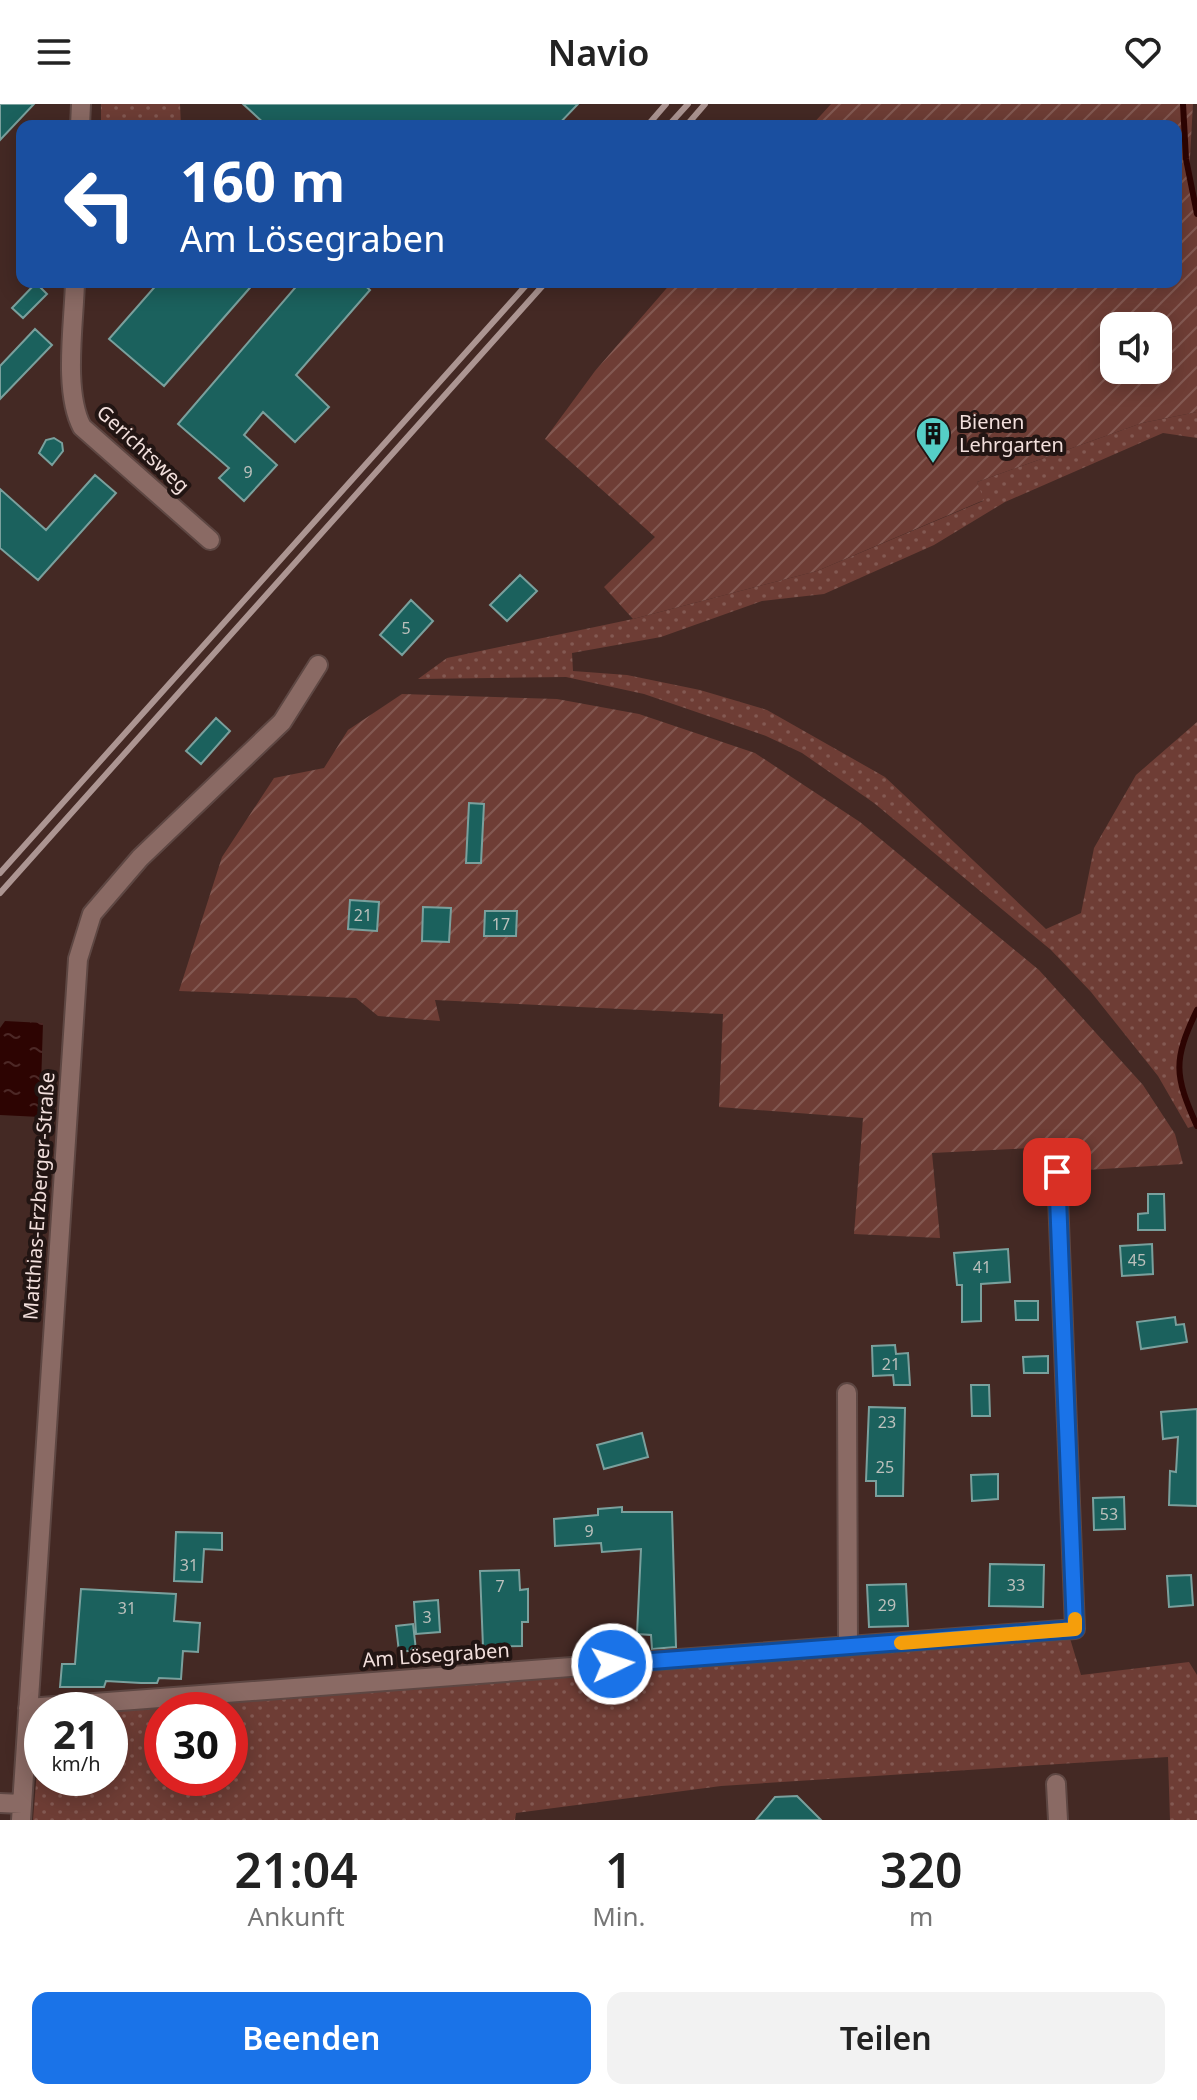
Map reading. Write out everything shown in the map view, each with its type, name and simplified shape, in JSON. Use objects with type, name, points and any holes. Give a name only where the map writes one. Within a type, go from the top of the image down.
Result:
[{"type":"street","name":"Gerichtsweg","points":[[75,288],[75,414],[82,427],[210,540]]},
{"type":"street","name":"Matthias-Erzberger-Straße","points":[[29,1692],[78,959],[92,914],[140,858],[282,722],[318,665]]},
{"type":"street","name":"Am Lösegraben","points":[[128,1701],[1075,1629],[1050,1226],[1057,1172]]},
{"type":"street","points":[[847,1393],[848,1647]]},
{"type":"street","name":"Matthias-Erzberger-Straße","points":[[21,1812],[24,1767]]},
{"type":"street","points":[[1056,1784],[1058,1820]]},
{"type":"street","points":[[0,1803],[21,1812]]},
{"type":"shaded area","points":[[101,104],[180,104],[181,120],[101,120]]},
{"type":"shaded area","points":[[831,104],[1193,104],[1189,175],[1197,213],[1197,412],[1142,423],[977,482],[984,500],[817,571],[633,619],[604,587],[655,537],[545,439],[595,371],[667,288],[1182,288],[1182,120],[816,120]]},
{"type":"shaded area","points":[[1197,412],[1197,438],[1163,433],[1005,502],[934,545],[824,594],[762,601],[661,637],[572,653],[573,671],[627,675],[700,690],[767,710],[885,777],[1046,929],[1081,913],[1094,848],[1136,775],[1197,722],[1197,1006],[1183,1038],[1178,1065],[1182,1093],[1194,1126],[1188,1128],[1158,1076],[1091,992],[1051,950],[874,803],[802,753],[766,736],[644,694],[566,677],[418,679],[447,658],[633,619],[817,571],[983,501],[977,482],[1142,423]]},
{"type":"shaded area","points":[[402,694],[557,699],[639,714],[755,753],[860,822],[1039,970],[1143,1085],[1175,1134],[1183,1164],[1055,1172],[1053,1147],[932,1153],[940,1238],[854,1234],[863,1118],[719,1107],[723,1014],[435,1000],[440,1021],[378,1016],[356,998],[179,991],[222,857],[274,778],[324,768],[348,730]]},
{"type":"shaded area","points":[[1066,1625],[1081,1675],[1189,1662],[1197,1675],[1197,1820],[1170,1820],[1168,1757],[721,1786],[516,1813],[515,1820],[33,1820],[35,1796],[128,1796],[128,1700],[144,1699],[144,1796],[248,1796],[248,1692],[229,1692]]},
{"type":"water","points":[[5,1021],[43,1023],[40,1117],[0,1115],[0,1028]]},
{"type":"building","points":[[0,104],[34,104],[16,120],[0,140]]},
{"type":"building","points":[[243,104],[578,104],[563,120],[260,120]]},
{"type":"building","points":[[31,288],[41,288],[47,294],[23,318],[12,308]]},
{"type":"building","points":[[154,288],[250,288],[164,386],[109,339]]},
{"type":"building","points":[[295,288],[370,290],[296,375],[329,407],[295,442],[263,412],[244,435],[277,465],[244,501],[219,478],[229,468],[178,424]]},
{"type":"building","points":[[35,329],[52,345],[0,399],[0,366]]},
{"type":"building","points":[[54,438],[62,443],[63,451],[52,465],[39,453],[46,440]]},
{"type":"building","points":[[95,475],[116,493],[38,580],[0,548],[0,489],[46,530]]},
{"type":"building","points":[[520,575],[537,591],[507,621],[490,605]]},
{"type":"building","points":[[411,600],[433,621],[402,655],[380,635]]},
{"type":"building","points":[[216,718],[230,731],[201,764],[186,751]]},
{"type":"building","points":[[469,803],[484,804],[481,863],[466,863]]},
{"type":"building","points":[[350,900],[379,902],[377,931],[348,929]]},
{"type":"building","points":[[423,907],[451,908],[449,942],[422,941]]},
{"type":"building","points":[[485,911],[517,911],[516,936],[484,936]]},
{"type":"building","points":[[1148,1194],[1164,1194],[1165,1230],[1138,1230],[1138,1214],[1148,1213]]},
{"type":"building","points":[[1152,1244],[1153,1274],[1122,1276],[1120,1246]]},
{"type":"building","points":[[1008,1249],[1010,1282],[981,1284],[981,1321],[962,1322],[962,1285],[957,1285],[954,1253]]},
{"type":"building","points":[[1015,1301],[1038,1301],[1038,1320],[1016,1320]]},
{"type":"building","points":[[1175,1317],[1176,1325],[1184,1324],[1187,1342],[1141,1349],[1137,1322]]},
{"type":"building","points":[[895,1345],[896,1354],[908,1353],[910,1385],[894,1385],[893,1375],[873,1376],[872,1346]]},
{"type":"building","points":[[1048,1356],[1048,1373],[1024,1373],[1023,1357]]},
{"type":"building","points":[[971,1385],[989,1385],[990,1416],[972,1416]]},
{"type":"building","points":[[869,1407],[905,1408],[903,1496],[876,1496],[876,1481],[866,1481]]},
{"type":"building","points":[[1197,1409],[1197,1506],[1169,1505],[1170,1471],[1176,1472],[1178,1437],[1163,1439],[1161,1412]]},
{"type":"building","points":[[642,1433],[648,1457],[604,1469],[597,1445]]},
{"type":"building","points":[[998,1474],[998,1499],[972,1501],[971,1475]]},
{"type":"building","points":[[1124,1497],[1125,1529],[1094,1530],[1093,1498]]},
{"type":"building","points":[[622,1507],[622,1512],[672,1512],[676,1647],[652,1649],[651,1635],[637,1634],[641,1549],[602,1552],[601,1543],[555,1546],[554,1519],[598,1515],[598,1509]]},
{"type":"building","points":[[176,1532],[222,1533],[222,1550],[204,1549],[202,1582],[174,1581]]},
{"type":"building","points":[[990,1564],[1044,1565],[1043,1607],[989,1606]]},
{"type":"building","points":[[519,1570],[520,1590],[528,1589],[528,1622],[522,1622],[522,1646],[483,1647],[480,1571]]},
{"type":"building","points":[[1191,1575],[1193,1605],[1169,1607],[1167,1576]]},
{"type":"building","points":[[906,1584],[908,1626],[869,1627],[867,1585]]},
{"type":"building","points":[[81,1589],[176,1594],[174,1621],[200,1623],[198,1652],[183,1651],[181,1679],[159,1678],[157,1683],[106,1681],[104,1687],[60,1687],[62,1664],[75,1664]]},
{"type":"building","points":[[438,1600],[440,1632],[416,1634],[414,1602]]},
{"type":"building","points":[[413,1624],[416,1650],[399,1652],[396,1626]]},
{"type":"building","points":[[797,1796],[821,1820],[756,1820],[775,1797]]},
{"type":"waterway","points":[[1183,104],[1186,159],[1197,214]]},
{"type":"waterway","points":[[1197,1010],[1184,1042],[1179,1068],[1184,1093],[1197,1126]]},
{"type":"railway","points":[[652,120],[666,104]]},
{"type":"railway","points":[[673,120],[688,104]]},
{"type":"railway","points":[[691,120],[705,104]]},
{"type":"railway","points":[[0,873],[524,288]]},
{"type":"railway","points":[[0,893],[541,288]]},
{"type":"slow traffic","points":[[901,1643],[1075,1629],[1075,1619]]},
{"type":"place","name":"Bienen Lehrgarten","points":[[933,465]]},
{"type":"route","points":[[612,1664],[1075,1629],[1057,1172]]}]
